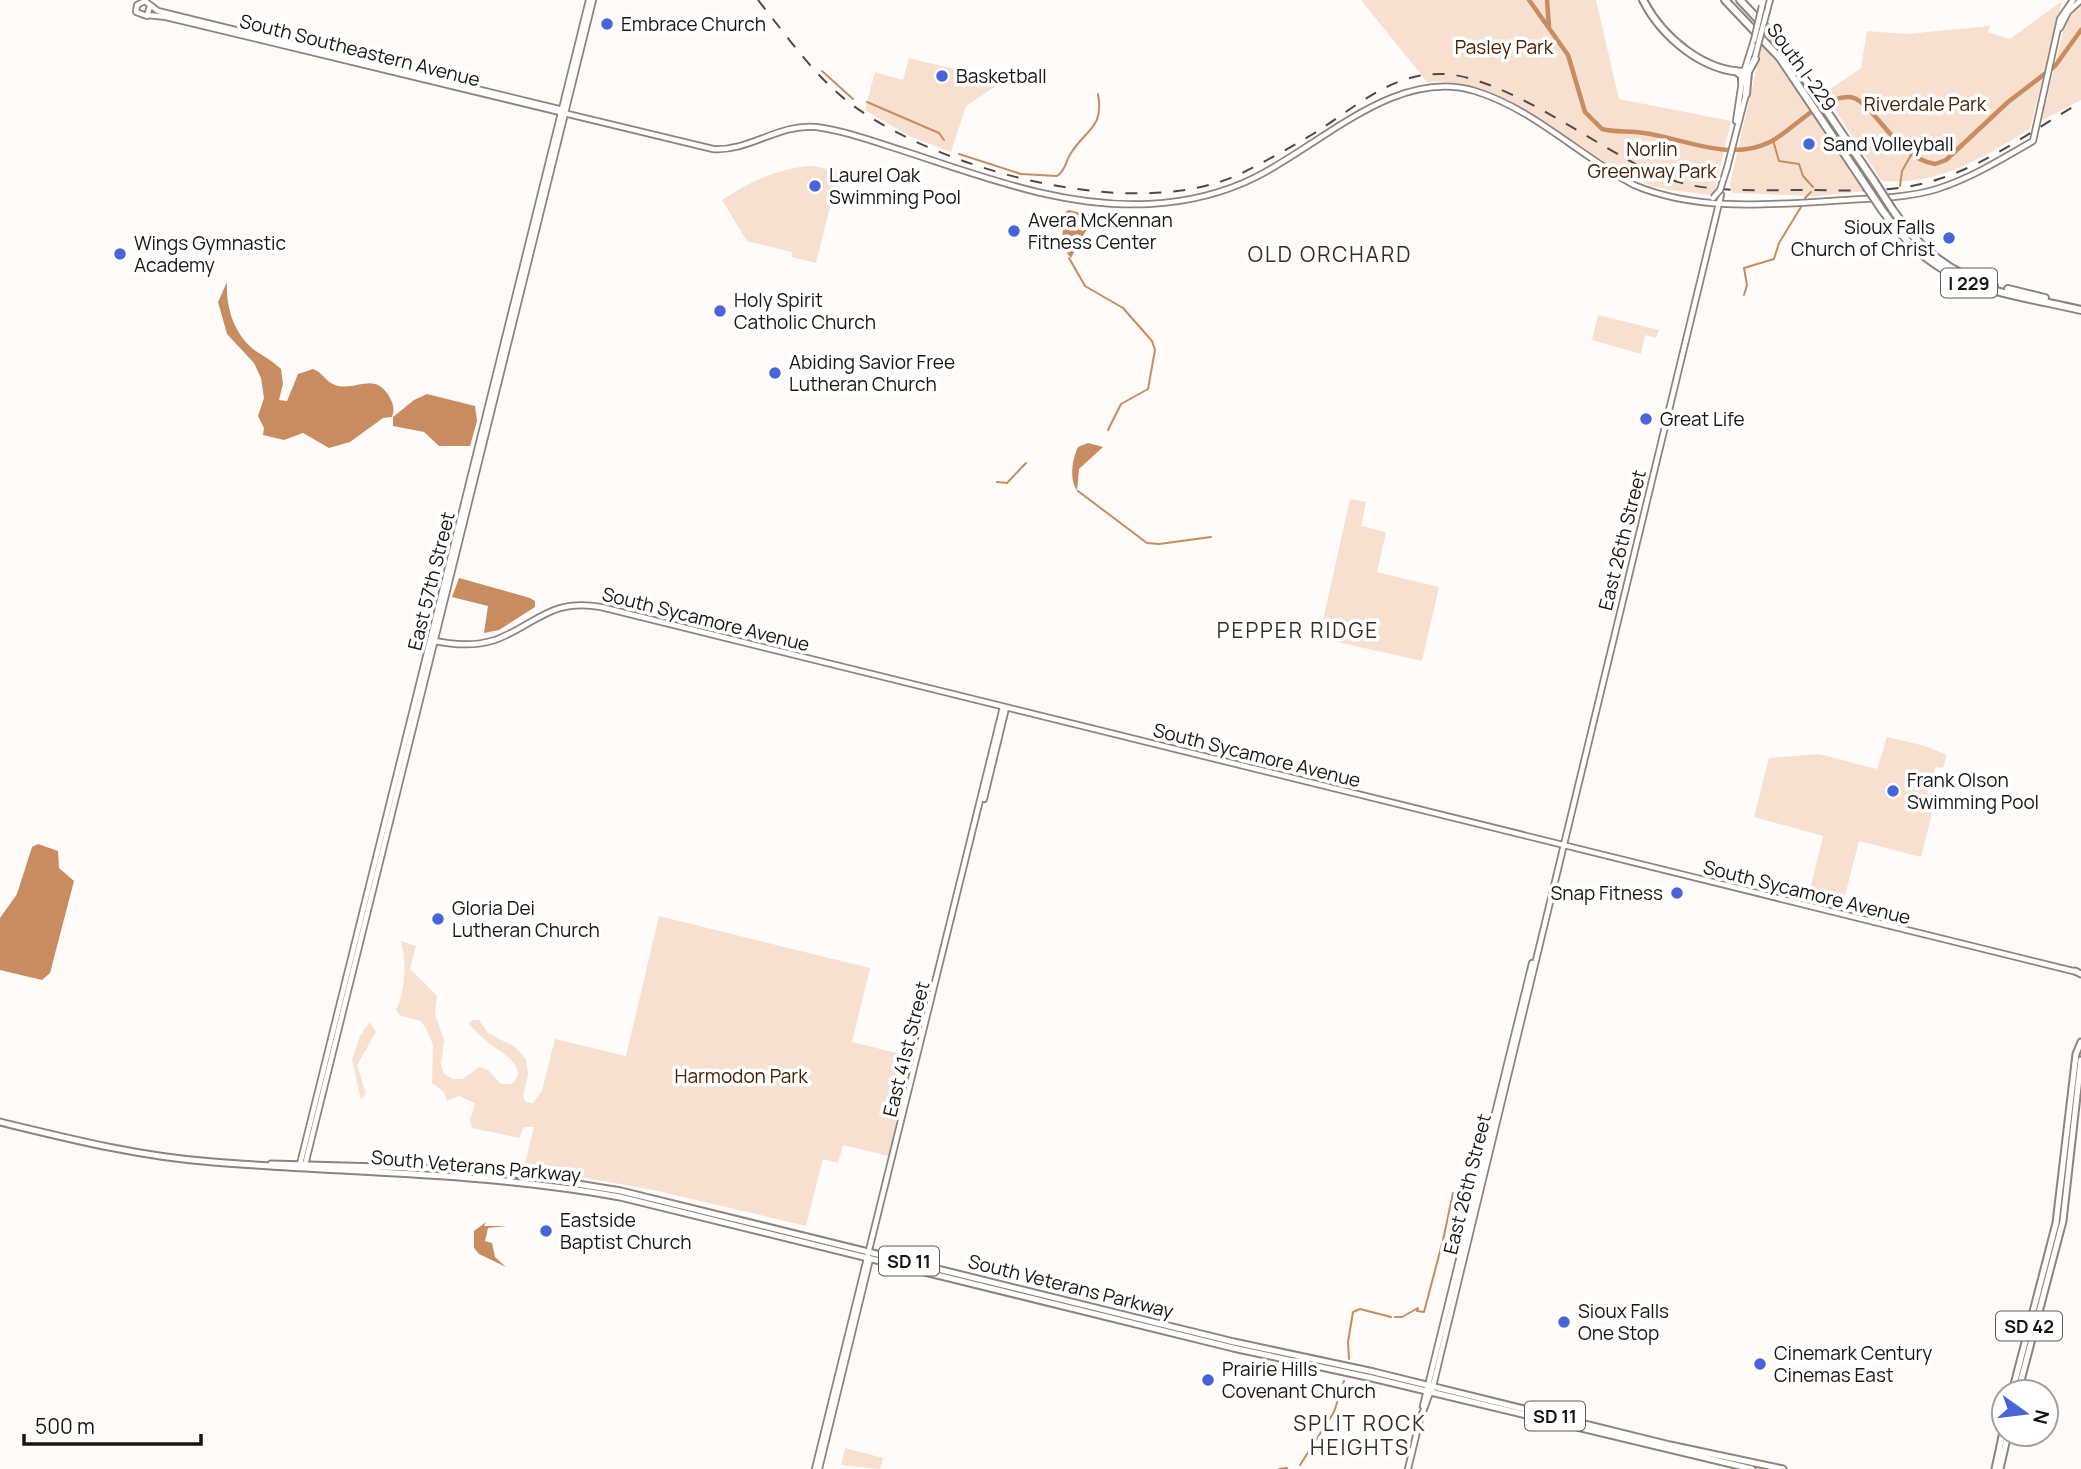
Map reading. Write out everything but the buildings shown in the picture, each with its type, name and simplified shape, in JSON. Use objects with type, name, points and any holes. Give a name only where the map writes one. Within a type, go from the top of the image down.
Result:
[{"type":"highway","points":[[1646,0],[1660,26],[1681,47],[1706,61],[1746,72]]},
{"type":"highway","points":[[1646,0],[1660,22],[1681,43],[1712,60],[1746,72]]},
{"type":"highway","name":"South I-229","points":[[1725,0],[1773,48],[1882,210],[1909,245],[1948,274],[1982,287],[2081,308]]},
{"type":"highway","name":"South I-229","points":[[1741,0],[1782,44],[1892,209],[1921,246],[1956,271],[1991,285],[2081,308]]},
{"type":"highway","points":[[1746,94],[1746,72],[1755,60]]},
{"type":"highway","points":[[1735,70],[1742,76],[1742,82]]},
{"type":"main road","name":"East 57th Street","points":[[301,1166],[433,641],[585,14],[591,0]]},
{"type":"main road","name":"East 57th Street","points":[[563,111],[583,45],[591,0]]},
{"type":"main road","name":"East 26th Street","points":[[1408,1469],[1735,132],[1770,0]]},
{"type":"main road","points":[[1707,202],[1799,203],[1922,193],[1968,177],[2033,141],[2062,16],[2073,0]]},
{"type":"main road","points":[[2059,32],[2068,12],[2081,0]]},
{"type":"main road","points":[[140,1],[136,12],[147,15],[150,4]]},
{"type":"main road","name":"South Southeastern Avenue","points":[[140,1],[150,4],[158,11],[718,149],[799,128],[818,127],[1061,198],[1136,204],[1166,203],[1206,196],[1241,184],[1409,90],[1434,86],[1460,87],[1489,96],[1536,122],[1589,159],[1634,185],[1707,202]]},
{"type":"main road","name":"East 26th Street","points":[[1735,132],[1742,82],[1763,3]]},
{"type":"main road","points":[[583,45],[585,14]]},
{"type":"main road","name":"South Southeastern Avenue","points":[[147,15],[166,17],[563,111]]},
{"type":"main road","points":[[1707,202],[1720,190],[1727,168]]},
{"type":"main road","name":"South Sycamore Avenue","points":[[433,641],[454,645],[483,643],[511,633],[548,611],[570,606],[593,606],[2079,973]]},
{"type":"main road","name":"East 41st Street","points":[[817,1469],[1005,708]]},
{"type":"main road","name":"SD 42","points":[[2016,1378],[2056,1223],[2076,1054],[2081,1048]]},
{"type":"main road","name":"SD 42","points":[[2022,1378],[2063,1221],[2081,1060]]},
{"type":"main road","name":"SD 11","points":[[0,1122],[153,1154],[243,1164],[301,1166]]},
{"type":"main road","name":"South Veterans Parkway","points":[[301,1166],[569,1188],[690,1213],[1670,1445],[1783,1469]]},
{"type":"main road","name":"South Veterans Parkway","points":[[1429,1388],[1752,1469]]},
{"type":"main road","points":[[1997,1469],[2000,1448]]},
{"type":"main road","points":[[1997,1469],[2004,1448]]},
{"type":"green space","points":[[1361,0],[1596,0],[1619,99],[1731,121],[1714,193],[1709,195],[1675,190],[1641,182],[1614,169],[1513,103],[1458,83],[1427,82]]},
{"type":"green space","name":"Riverdale Park","points":[[2062,1],[2030,129],[1960,167],[1923,179],[1882,181],[1824,93],[1861,68],[1867,31],[1907,34],[1990,26],[1988,32],[2010,39]]},
{"type":"green space","points":[[2081,3],[2081,100],[2041,121],[2065,23]]},
{"type":"green space","points":[[1762,45],[1792,82],[1867,191],[1815,196],[1732,193],[1730,184]]},
{"type":"green space","points":[[909,58],[987,77],[996,86],[966,106],[951,152],[909,136],[865,110],[875,72],[903,80]]},
{"type":"green space","points":[[815,166],[839,172],[816,263],[792,257],[792,252],[747,241],[722,200],[767,176],[791,168]]},
{"type":"green space","points":[[1598,315],[1659,330],[1656,338],[1645,335],[1641,354],[1592,340]]},
{"type":"green space","points":[[1350,499],[1366,502],[1361,526],[1386,532],[1377,572],[1439,587],[1422,661],[1319,638]]},
{"type":"green space","points":[[1887,737],[1925,746],[1947,755],[1943,768],[1935,767],[1927,798],[1935,802],[1921,857],[1859,841],[1840,915],[1806,906],[1823,836],[1754,817],[1769,758],[1819,754],[1877,769]]},
{"type":"green space","name":"Harmodon Park","points":[[659,916],[870,968],[852,1042],[913,1057],[889,1156],[843,1145],[838,1163],[823,1159],[806,1226],[654,1190],[524,1167],[534,1127],[524,1127],[519,1138],[472,1128],[470,1120],[475,1103],[459,1096],[447,1101],[444,1092],[432,1083],[433,1045],[426,1028],[421,1021],[401,1016],[396,1010],[404,977],[401,941],[416,946],[410,969],[437,996],[435,1014],[444,1040],[441,1064],[444,1074],[453,1079],[462,1079],[480,1067],[488,1070],[501,1084],[511,1084],[517,1078],[518,1071],[510,1059],[469,1024],[472,1020],[479,1020],[488,1033],[515,1047],[526,1059],[528,1074],[523,1097],[526,1102],[533,1103],[542,1091],[555,1039],[626,1056]]},
{"type":"green space","points":[[370,1022],[376,1032],[357,1065],[366,1094],[361,1099],[352,1060],[360,1036]]},
{"type":"green space","points":[[845,1448],[883,1458],[880,1469],[841,1465]]},
{"type":"shaded area","points":[[1069,210],[1094,216],[1071,258],[1061,246],[1065,212]]},
{"type":"shaded area","points":[[227,282],[230,310],[240,335],[253,349],[281,369],[283,384],[279,400],[287,401],[298,374],[313,369],[335,385],[377,385],[390,399],[392,417],[383,418],[350,442],[329,448],[303,433],[284,440],[263,435],[264,428],[258,416],[264,398],[261,378],[254,363],[227,334],[218,302]]},
{"type":"shaded area","points":[[427,394],[475,406],[477,421],[470,446],[439,446],[424,432],[393,426],[393,417],[414,400]]},
{"type":"shaded area","points":[[1088,443],[1103,447],[1079,469],[1077,491],[1072,475],[1074,458],[1078,447]]},
{"type":"shaded area","points":[[459,578],[530,598],[535,601],[535,607],[499,630],[484,633],[488,606],[452,597]]},
{"type":"shaded area","points":[[38,844],[58,851],[59,868],[74,881],[50,973],[42,980],[0,970],[0,918],[17,894],[32,847]]},
{"type":"shaded area","points":[[486,1222],[484,1226],[507,1226],[488,1228],[485,1241],[492,1243],[495,1257],[506,1267],[479,1254],[474,1248],[474,1231]]},
{"type":"waterway","points":[[1529,0],[1568,55],[1585,112],[1602,129],[1639,132],[1723,150],[1755,148],[1770,142],[1828,102],[1849,97],[1866,107],[1908,151],[1935,164],[1946,160],[2008,102],[2055,66],[2081,30]]},
{"type":"waterway","points":[[1547,0],[1549,27]]},
{"type":"waterway","points":[[822,71],[853,99]]},
{"type":"waterway","points":[[959,154],[1021,174],[1057,176],[1071,153],[1093,127],[1099,114],[1098,94]]},
{"type":"waterway","points":[[867,102],[939,133],[944,140]]},
{"type":"waterway","points":[[1773,140],[1779,161],[1799,164],[1803,176],[1813,187]]},
{"type":"waterway","points":[[1900,186],[1902,171],[1911,155]]},
{"type":"waterway","points":[[1805,198],[1811,192]]},
{"type":"waterway","points":[[1744,295],[1747,285],[1744,268],[1774,259],[1779,243],[1801,207]]},
{"type":"waterway","points":[[1069,258],[1085,286],[1123,308],[1152,341],[1155,350],[1148,389],[1121,404],[1108,430]]},
{"type":"waterway","points":[[997,482],[1007,483],[1026,463]]},
{"type":"waterway","points":[[1078,491],[1147,543],[1159,544],[1211,537]]},
{"type":"waterway","points":[[1443,1240],[1453,1193]]},
{"type":"waterway","points":[[1395,1317],[1402,1317],[1418,1308],[1417,1311],[1424,1312],[1442,1244]]},
{"type":"waterway","points":[[1349,1359],[1348,1342],[1353,1312],[1360,1309],[1391,1317]]},
{"type":"waterway","points":[[1300,1465],[1334,1412],[1344,1381]]},
{"type":"waterway","points":[[1279,1469],[1287,1468]]},
{"type":"railway","points":[[758,0],[825,81],[851,104],[889,128],[935,150],[987,169],[1041,183],[1096,191],[1149,193],[1199,187],[1242,173],[1313,134],[1390,85],[1425,75],[1465,77],[1487,84],[1535,106],[1655,174],[1690,185],[1731,190],[1870,190],[1922,184],[1976,164],[2081,102]]},
{"type":"place","name":"Embrace Church","points":[[607,24]]},
{"type":"place","name":"Basketball","points":[[942,76]]},
{"type":"place","name":"Sand Volleyball","points":[[1809,144]]},
{"type":"place","name":"Laurel Oak Swimming Pool","points":[[815,186]]},
{"type":"place","name":"Avera McKennan Fitness Center","points":[[1014,231]]},
{"type":"place","name":"Sioux Falls Church of Christ","points":[[1949,238]]},
{"type":"place","name":"Wings Gymnastic Academy","points":[[120,254]]},
{"type":"place","name":"Holy Spirit Catholic Church","points":[[720,311]]},
{"type":"place","name":"Abiding Savior Free Lutheran Church","points":[[775,373]]},
{"type":"place","name":"Great Life","points":[[1646,419]]},
{"type":"place","name":"Frank Olson Swimming Pool","points":[[1893,791]]},
{"type":"place","name":"Snap Fitness","points":[[1677,893]]},
{"type":"place","name":"Gloria Dei Lutheran Church","points":[[438,919]]},
{"type":"place","name":"Eastside Baptist Church","points":[[546,1231]]},
{"type":"place","name":"Sioux Falls One Stop","points":[[1564,1322]]},
{"type":"place","name":"Cinemark Century Cinemas East","points":[[1760,1364]]},
{"type":"place","name":"Prairie Hills Covenant Church","points":[[1208,1380]]},
{"type":"district","name":"OLD ORCHARD","points":[[1330,254]]},
{"type":"district","name":"PEPPER RIDGE","points":[[1298,630]]},
{"type":"district","name":"SPLIT ROCK HEIGHTS","points":[[1360,1435]]},
{"type":"park label","name":"Pasley Park","points":[[1504,47]]},
{"type":"park label","name":"Norlin Greenway Park","points":[[1652,160]]}]
